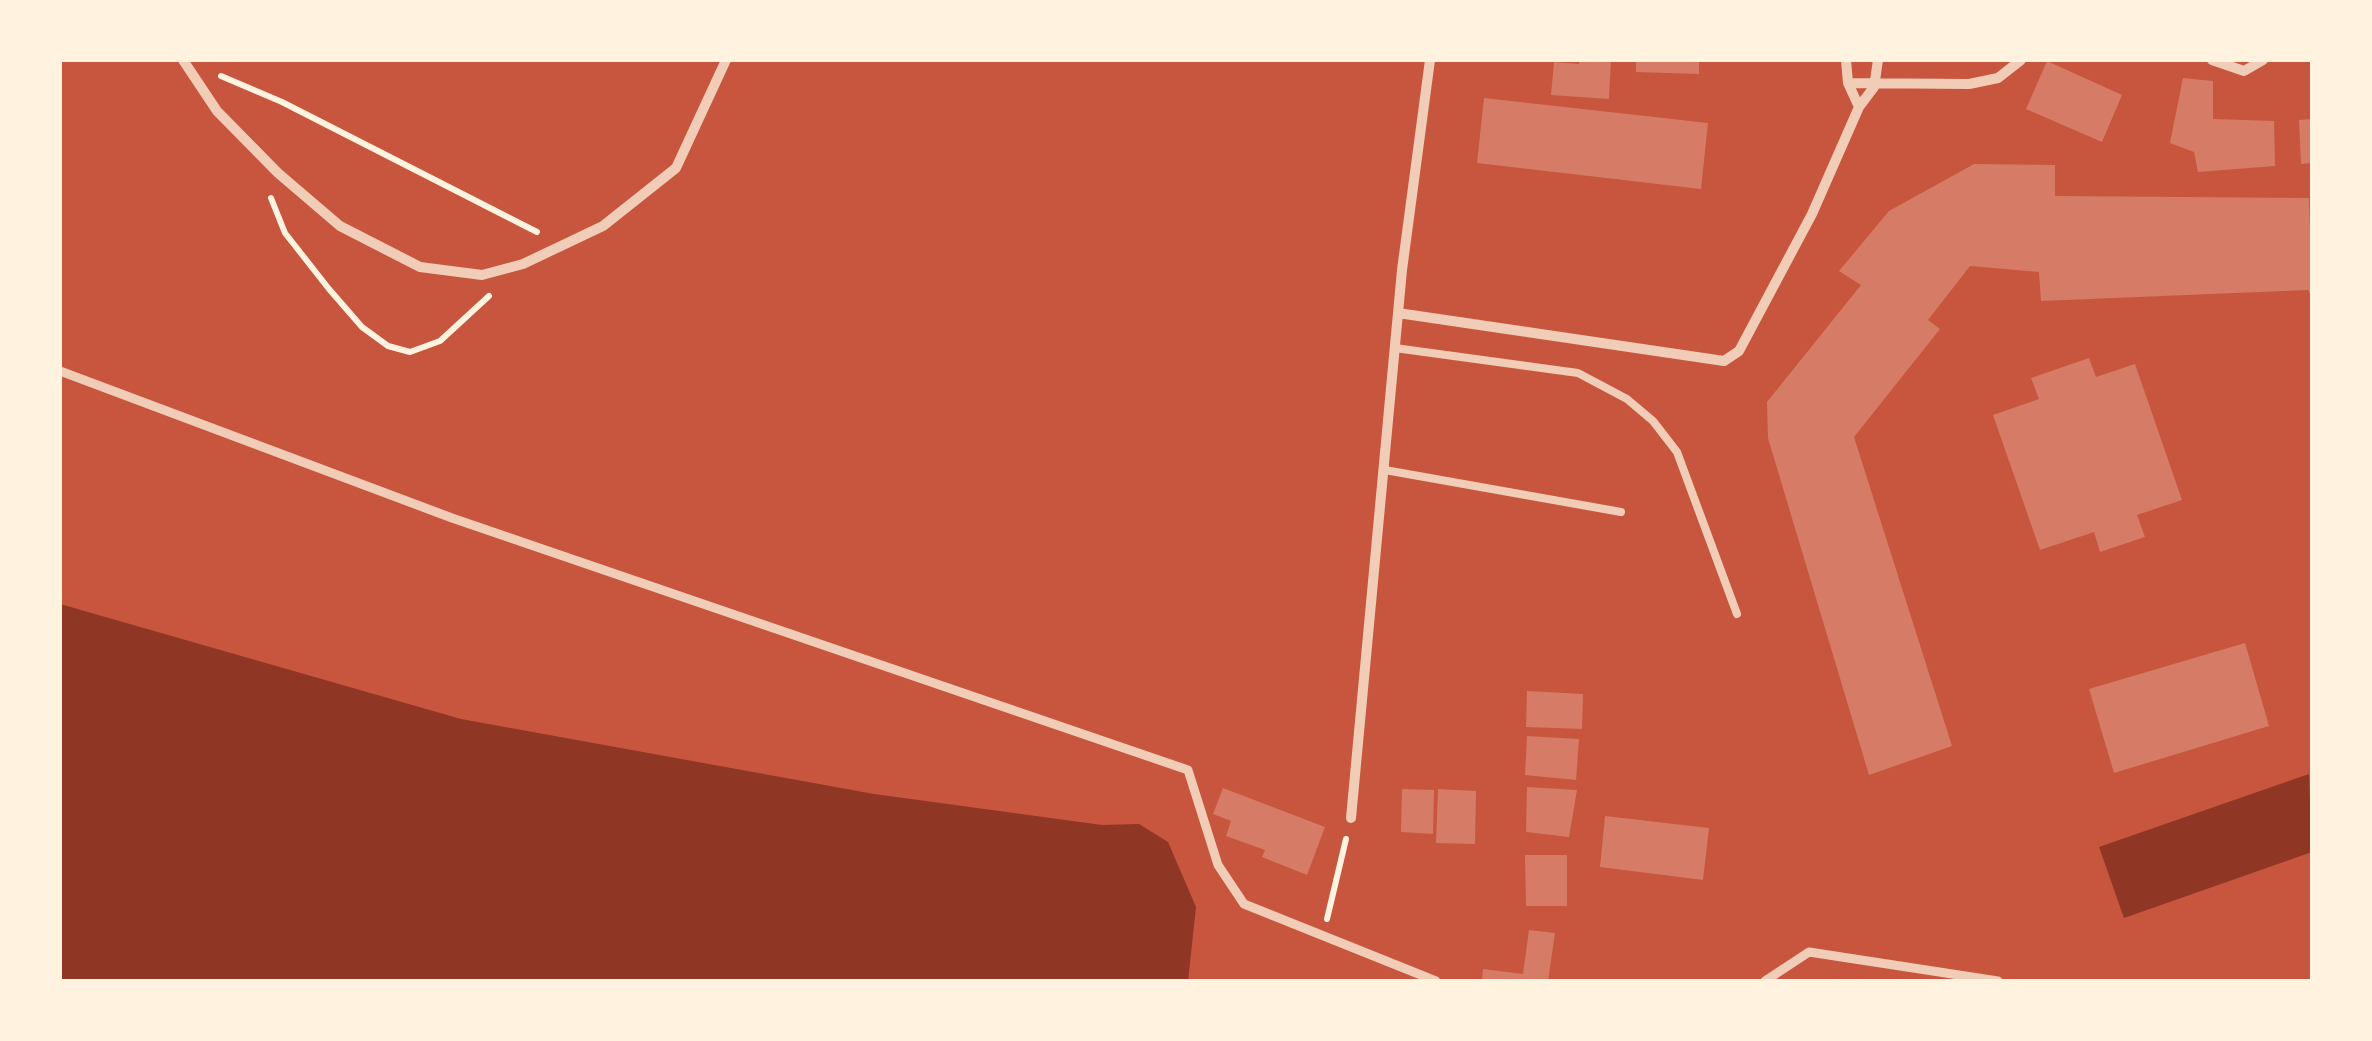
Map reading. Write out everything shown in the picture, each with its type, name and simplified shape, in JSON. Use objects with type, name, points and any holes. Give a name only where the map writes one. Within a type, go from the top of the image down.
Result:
[{"type":"street","points":[[183,60],[217,111],[278,173],[340,226],[420,266],[482,275],[524,264],[603,226],[676,168],[726,60]]},
{"type":"street","points":[[1351,818],[1394,348],[1430,60]]},
{"type":"street","points":[[1846,60],[1848,83],[1859,108]]},
{"type":"street","points":[[1398,312],[1724,361],[1739,351],[1812,214],[1859,108],[1874,86],[1878,60]]},
{"type":"street","points":[[1848,83],[1969,84],[1998,78],[2021,60]]},
{"type":"street","points":[[2212,60],[2244,71],[2264,60]]},
{"type":"street","points":[[60,371],[452,518],[1188,770],[1218,865],[1244,904],[1323,934],[1342,947],[1436,981]]},
{"type":"street","points":[[1765,981],[1809,952],[1998,981]]},
{"type":"lane","points":[[1394,348],[1578,373],[1627,400],[1653,421],[1677,452],[1737,614]]},
{"type":"lane","points":[[1385,470],[1621,512]]},
{"type":"path","points":[[216,74],[282,102],[499,215],[568,242]]},
{"type":"path","points":[[270,196],[285,233],[362,327],[388,346],[410,352],[440,341],[524,264]]},
{"type":"path","points":[[1323,934],[1351,818]]},
{"type":"shaded area","points":[[60,604],[461,719],[874,794],[1102,825],[1139,824],[1168,842],[1196,907],[1188,981],[60,981]]},
{"type":"shaded area","points":[[2309,774],[2312,852],[2124,918],[2099,847]]},
{"type":"building","points":[[1579,60],[1611,60],[1609,99],[1551,95],[1554,62],[1579,64]]},
{"type":"building","points":[[1636,60],[1699,60],[1699,74],[1636,72]]},
{"type":"building","points":[[2047,61],[2122,95],[2102,142],[2026,109]]},
{"type":"building","points":[[2183,78],[2213,81],[2213,119],[2274,121],[2275,166],[2198,172],[2194,152],[2170,143]]},
{"type":"building","points":[[1484,98],[1708,123],[1701,189],[1477,163]]},
{"type":"building","points":[[2312,119],[2312,163],[2301,164],[2299,120]]},
{"type":"building","points":[[1974,164],[2055,165],[2055,196],[2309,198],[2312,298],[2308,290],[2041,301],[2039,272],[1970,266],[1928,320],[1940,329],[1854,437],[1952,746],[1869,775],[1768,438],[1767,402],[1861,285],[1839,271],[1889,211]]},
{"type":"building","points":[[2089,358],[2096,377],[2135,364],[2182,500],[2137,515],[2145,537],[2100,552],[2094,532],[2040,550],[1993,415],[2039,399],[2031,378]]},
{"type":"building","points":[[2245,643],[2269,726],[2114,773],[2089,689]]},
{"type":"building","points":[[1527,691],[1583,694],[1582,729],[1526,727]]},
{"type":"building","points":[[1527,736],[1579,739],[1576,780],[1525,775]]},
{"type":"building","points":[[1527,787],[1577,790],[1569,837],[1526,832]]},
{"type":"building","points":[[1223,788],[1325,827],[1307,875],[1262,857],[1265,850],[1226,836],[1231,821],[1213,814]]},
{"type":"building","points":[[1402,789],[1434,790],[1433,834],[1401,832]]},
{"type":"building","points":[[1438,789],[1476,791],[1475,844],[1436,843]]},
{"type":"building","points":[[1605,816],[1709,828],[1703,880],[1600,867]]},
{"type":"building","points":[[1525,855],[1567,855],[1567,906],[1526,906]]},
{"type":"building","points":[[1529,930],[1555,933],[1548,981],[1482,981],[1483,969],[1523,974]]}]
